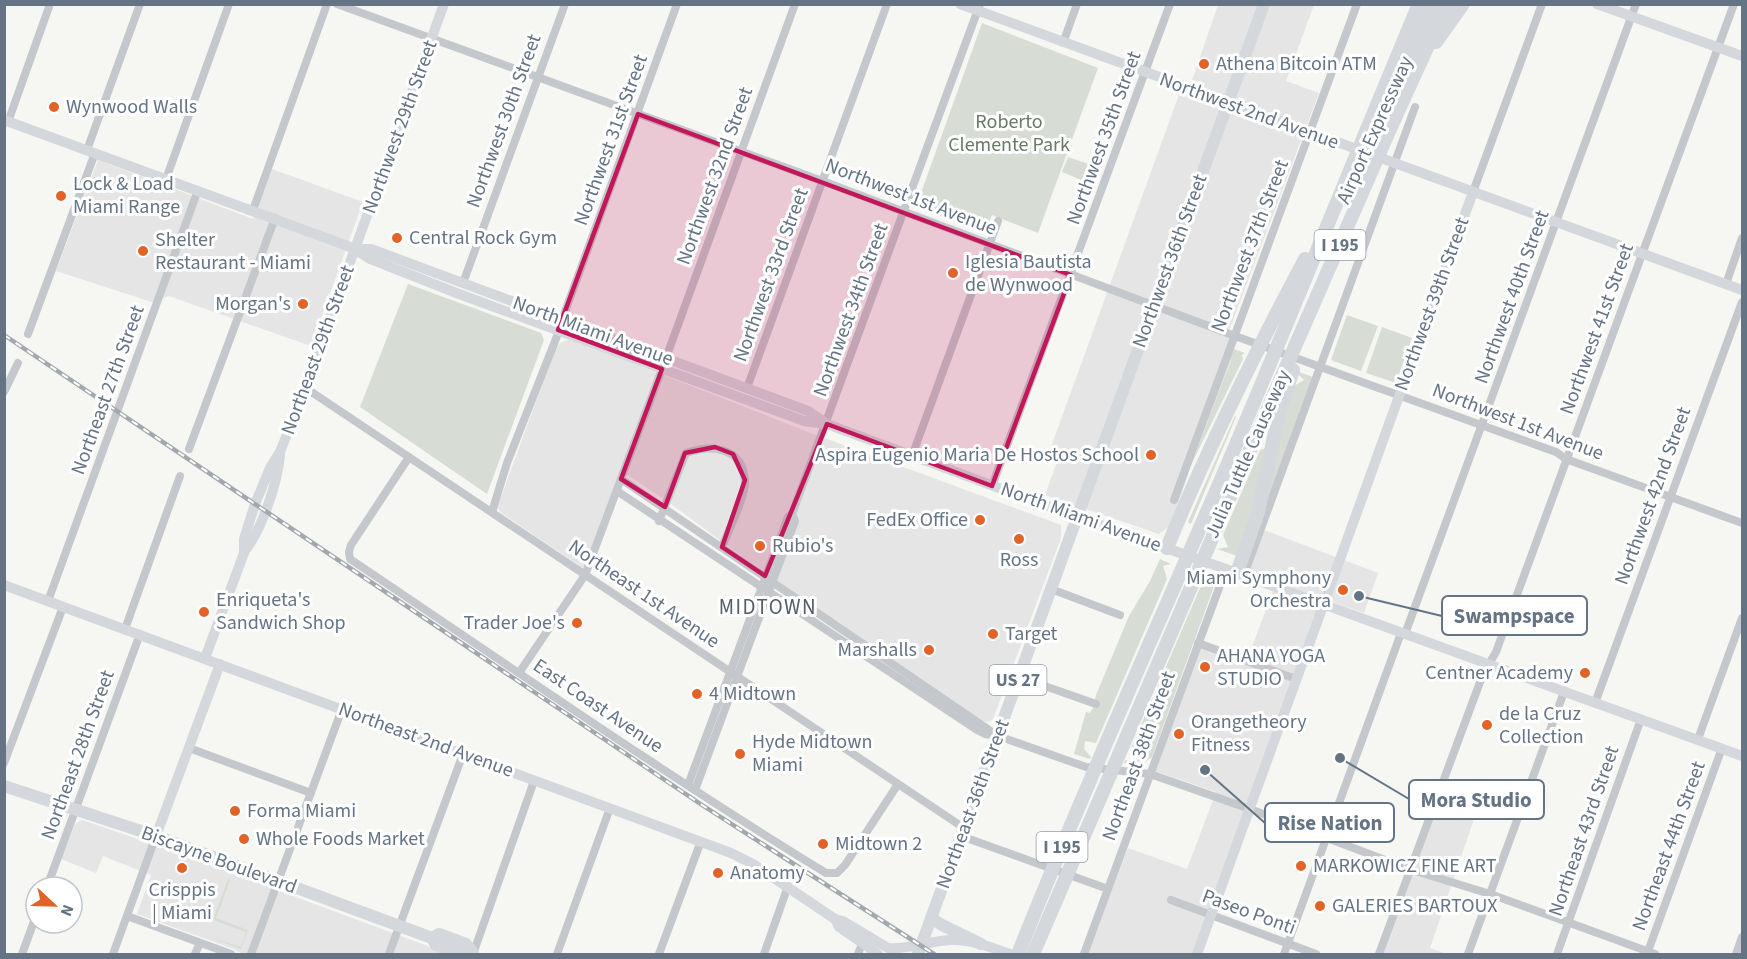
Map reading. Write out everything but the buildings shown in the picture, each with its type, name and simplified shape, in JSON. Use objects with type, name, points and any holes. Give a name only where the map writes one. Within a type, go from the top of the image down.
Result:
[{"type":"highway","points":[[1167,548],[1246,371],[1304,259],[1354,184],[1379,125],[1419,4]]},
{"type":"highway","name":"Airport Expressway","points":[[1379,125],[1434,4]]},
{"type":"highway","name":"Airport Expressway","points":[[1424,54],[1448,4]]},
{"type":"highway","points":[[1424,54],[1443,34],[1463,4]]},
{"type":"highway","name":"I 195","points":[[1283,385],[1315,303],[1354,184],[1379,125],[1424,54]]},
{"type":"highway","name":"Airport Expressway","points":[[1288,322],[1354,184]]},
{"type":"highway","points":[[1288,322],[1323,233]]},
{"type":"highway","name":"Julia Tuttle Causeway","points":[[1033,954],[1123,742],[1264,378],[1288,322]]},
{"type":"highway","points":[[1236,572],[1258,512],[1283,385]]},
{"type":"highway","name":"Julia Tuttle Causeway","points":[[1208,527],[1283,385]]},
{"type":"highway","name":"Julia Tuttle Causeway","points":[[1018,954],[1108,740],[1182,588]]},
{"type":"main road","name":"Northwest 29th Street","points":[[356,249],[444,4]]},
{"type":"main road","name":"Northwest 2nd Avenue","points":[[960,4],[979,8],[1063,43],[1743,290]]},
{"type":"main road","name":"Northwest 36th Street","points":[[1077,517],[1264,4]]},
{"type":"main road","points":[[1597,4],[1743,57]]},
{"type":"main road","name":"North Miami Avenue","points":[[6,121],[275,218],[356,249],[368,258],[484,303],[515,309],[560,325],[804,421],[827,424]]},
{"type":"main road","name":"Northwest 39th Street","points":[[1197,954],[1473,192]]},
{"type":"main road","name":"North Miami Avenue","points":[[356,249],[371,249],[463,283],[560,325],[650,352],[664,364],[747,388],[807,411],[827,424],[992,486],[1743,756]]},
{"type":"main road","name":"Northeast 29th Street","points":[[205,658],[244,553],[252,543],[264,511],[278,472],[280,452],[356,249]]},
{"type":"main road","points":[[664,364],[753,397],[773,398]]},
{"type":"main road","name":"Northeast 36th Street","points":[[920,949],[1077,517]]},
{"type":"main road","name":"Northeast 2nd Avenue","points":[[4,585],[701,841],[747,860],[836,919],[888,948],[920,949],[949,940],[981,944],[1010,954]]},
{"type":"main road","points":[[156,836],[220,664]]},
{"type":"main road","name":"Biscayne Boulevard","points":[[4,786],[156,836],[432,938],[439,934],[466,944],[470,954]]},
{"type":"main road","points":[[931,918],[981,944]]},
{"type":"main road","name":"Northeast 2nd Avenue","points":[[836,919],[839,927],[860,949],[878,954]]},
{"type":"street","points":[[6,121],[50,4]]},
{"type":"street","points":[[28,334],[140,4]]},
{"type":"street","points":[[166,179],[229,4]]},
{"type":"street","points":[[253,210],[327,4]]},
{"type":"street","name":"Northwest 1st Avenue","points":[[337,4],[1234,336],[1556,452],[1566,459],[1743,523]]},
{"type":"street","name":"Northwest 30th Street","points":[[463,283],[565,4]]},
{"type":"street","name":"Northwest 31st Street","points":[[492,512],[507,463],[677,4]]},
{"type":"street","name":"Northwest 32nd Street","points":[[519,673],[585,574],[795,4]]},
{"type":"street","name":"Northwest 33rd Street","points":[[747,388],[887,4]]},
{"type":"street","points":[[1063,43],[1077,4]]},
{"type":"street","name":"Northwest 35th Street","points":[[992,486],[1170,4]]},
{"type":"street","name":"Northwest 37th Street","points":[[1174,500],[1357,4]]},
{"type":"street","name":"Northwest 39th Street","points":[[1473,192],[1542,4]]},
{"type":"street","name":"Northwest 40th Street","points":[[1284,954],[1482,425],[1636,4]]},
{"type":"street","name":"Northwest 41st Street","points":[[1379,954],[1483,674],[1496,652],[1734,4]]},
{"type":"street","name":"Northwest 34th Street","points":[[769,579],[788,517],[792,514],[827,424],[979,8]]},
{"type":"street","name":"Northeast 38th Street","points":[[1084,954],[1198,643],[1236,572],[1321,367],[1415,107]]},
{"type":"street","name":"Northeast 27th Street","points":[[48,601],[198,190]]},
{"type":"street","points":[[189,449],[275,218]]},
{"type":"street","points":[[912,456],[998,221]]},
{"type":"street","points":[[1726,284],[1743,238]]},
{"type":"street","name":"Northwest 42nd Street","points":[[1595,703],[1743,302]]},
{"type":"street","points":[[4,392],[18,363]]},
{"type":"street","name":"Northeast 1st Avenue","points":[[304,387],[898,784],[963,832],[1108,889]]},
{"type":"street","points":[[659,520],[686,453],[701,448],[715,447],[732,454],[740,464],[745,480],[743,492],[722,547]]},
{"type":"street","name":"East Coast Avenue","points":[[409,457],[351,545],[350,559],[519,673],[691,788],[826,873],[837,873],[845,865],[898,784]]},
{"type":"street","points":[[125,629],[180,476]]},
{"type":"street","points":[[621,479],[998,736]]},
{"type":"street","points":[[616,491],[985,734],[998,736],[1086,767],[1150,774],[1409,869],[1490,894],[1650,954]]},
{"type":"street","points":[[734,674],[762,586],[769,579]]},
{"type":"street","points":[[691,788],[734,674],[769,591],[769,579]]},
{"type":"street","points":[[1051,589],[1120,615]]},
{"type":"street","points":[[4,763],[63,607]]},
{"type":"street","points":[[1698,739],[1743,618]]},
{"type":"street","name":"Northeast 28th Street","points":[[51,875],[140,634]]},
{"type":"street","points":[[1198,643],[1296,679]]},
{"type":"street","points":[[1019,677],[1096,704]]},
{"type":"street","points":[[1468,954],[1564,692]]},
{"type":"street","points":[[251,954],[342,709]]},
{"type":"street","name":"Northeast 43rd Street","points":[[1557,954],[1641,719]]},
{"type":"street","points":[[189,748],[311,793]]},
{"type":"street","name":"Northeast 44th Street","points":[[1650,954],[1722,748]]},
{"type":"street","points":[[389,954],[463,754]]},
{"type":"street","points":[[470,954],[534,781]]},
{"type":"street","points":[[557,954],[610,808]]},
{"type":"street","points":[[113,954],[156,836]]},
{"type":"street","points":[[659,954],[701,841]]},
{"type":"street","points":[[764,954],[788,886]]},
{"type":"street","name":"Paseo Ponti","points":[[1171,900],[1316,954]]},
{"type":"street","points":[[127,916],[231,954]]},
{"type":"street","points":[[22,954],[29,935]]},
{"type":"street","points":[[1736,954],[1743,937]]},
{"type":"street","points":[[195,954],[200,943]]},
{"type":"highlighted area","points":[[638,114],[1071,275],[992,486],[827,424],[765,576],[722,547],[745,480],[733,454],[715,447],[685,453],[665,507],[621,479],[662,369],[558,330]]},
{"type":"shaded area","points":[[1218,5],[1314,5],[1286,81],[1319,93],[1227,336],[1237,342],[1230,356],[1231,361],[1210,419],[1206,421],[1173,519],[1159,534],[1045,495],[1061,451],[1051,447],[1180,92],[1187,95]]},
{"type":"shaded area","points":[[98,160],[253,219],[272,169],[363,202],[311,346],[169,296],[152,302],[56,271]]},
{"type":"shaded area","points":[[575,340],[803,430],[1061,525],[1061,538],[993,719],[988,722],[982,721],[759,569],[671,504],[620,470],[583,568],[503,514],[497,508],[555,350],[560,343]]},
{"type":"shaded area","points":[[1264,530],[1378,573],[1364,613],[1321,598],[1193,954],[1087,954],[1128,848],[1187,869],[1216,792],[1155,771],[1201,647],[1246,663],[1276,583],[1249,571]]},
{"type":"shaded area","points":[[1437,803],[1474,819],[1430,948],[1447,954],[1383,954]]},
{"type":"shaded area","points":[[82,820],[167,849],[449,954],[242,954],[234,949],[137,914],[151,875],[103,856],[96,873],[61,859],[75,824]]},
{"type":"green space","name":"Roberto Clemente Park","points":[[982,23],[1098,68],[1038,233],[992,215],[985,233],[916,207]]},
{"type":"green space","points":[[1068,157],[1100,168],[1094,185],[1062,172]]},
{"type":"green space","points":[[408,284],[541,333],[544,340],[487,494],[360,407]]},
{"type":"green space","points":[[1347,315],[1378,326],[1361,371],[1331,360]]},
{"type":"green space","points":[[1382,327],[1412,338],[1396,383],[1366,373]]},
{"type":"green space","points":[[1234,349],[1245,353],[1242,355],[1243,359],[1191,465],[1231,361],[1230,356]]},
{"type":"green space","points":[[1299,372],[1313,377],[1255,539],[1277,442],[1294,386],[1304,380],[1298,374]]},
{"type":"green space","points":[[1236,417],[1191,524],[1188,522]]},
{"type":"green space","points":[[1260,450],[1267,450],[1255,507],[1237,556],[1217,549],[1228,547],[1223,535]]},
{"type":"green space","points":[[1160,559],[1171,564],[1163,566],[1167,579],[1096,743],[1085,741],[1084,749],[1091,757],[1090,759],[1074,754],[1086,712],[1090,713],[1093,708],[1096,695],[1129,616]]},
{"type":"green space","points":[[1206,576],[1213,580],[1213,589],[1152,757],[1142,764],[1124,763],[1125,760],[1137,760],[1144,751],[1131,748],[1200,588],[1210,583]]},
{"type":"green space","points":[[228,879],[230,880],[216,918],[248,930],[241,949],[209,937],[241,947],[246,932],[213,920]]},
{"type":"railway","points":[[4,335],[702,805],[934,954]]},
{"type":"place","name":"Athena Bitcoin ATM","points":[[1204,64]]},
{"type":"place","name":"Wynwood Walls","points":[[54,107]]},
{"type":"place","name":"Lock & Load Miami Range","points":[[61,196]]},
{"type":"place","name":"Central Rock Gym","points":[[397,238]]},
{"type":"place","name":"Shelter Restaurant - Miami","points":[[143,251]]},
{"type":"place","name":"Iglesia Bautista de Wynwood","points":[[953,273]]},
{"type":"place","name":"Morgan's","points":[[303,304]]},
{"type":"place","name":"Aspira Eugenio Maria De Hostos School","points":[[1151,455]]},
{"type":"place","name":"FedEx Office","points":[[980,520]]},
{"type":"place","name":"Ross","points":[[1019,539]]},
{"type":"place","name":"Rubio's","points":[[760,546]]},
{"type":"place","name":"Miami Symphony Orchestra","points":[[1343,590]]},
{"type":"place","name":"Swampspace","points":[[1359,596]]},
{"type":"place","name":"Enriqueta's Sandwich Shop","points":[[204,612]]},
{"type":"place","name":"Trader Joe's","points":[[577,623]]},
{"type":"place","name":"Target","points":[[993,634]]},
{"type":"place","name":"Marshalls","points":[[929,650]]},
{"type":"place","name":"AHANA YOGA STUDIO","points":[[1205,667]]},
{"type":"place","name":"Centner Academy","points":[[1585,673]]},
{"type":"place","name":"4 Midtown","points":[[697,694]]},
{"type":"place","name":"de la Cruz Collection","points":[[1487,725]]},
{"type":"place","name":"Orangetheory Fitness","points":[[1179,734]]},
{"type":"place","name":"Hyde Midtown Miami","points":[[740,754]]},
{"type":"place","name":"Mora Studio","points":[[1340,758]]},
{"type":"place","name":"Rise Nation","points":[[1205,770]]},
{"type":"place","name":"Forma Miami","points":[[235,811]]},
{"type":"place","name":"Whole Foods Market","points":[[244,839]]},
{"type":"place","name":"Midtown 2","points":[[823,844]]},
{"type":"place","name":"MARKOWICZ FINE ART","points":[[1301,866]]},
{"type":"place","name":"Crisppis | Miami","points":[[182,868]]},
{"type":"place","name":"Anatomy","points":[[718,873]]},
{"type":"place","name":"GALERIES BARTOUX","points":[[1320,906]]},
{"type":"district","name":"MIDTOWN","points":[[768,607]]}]
